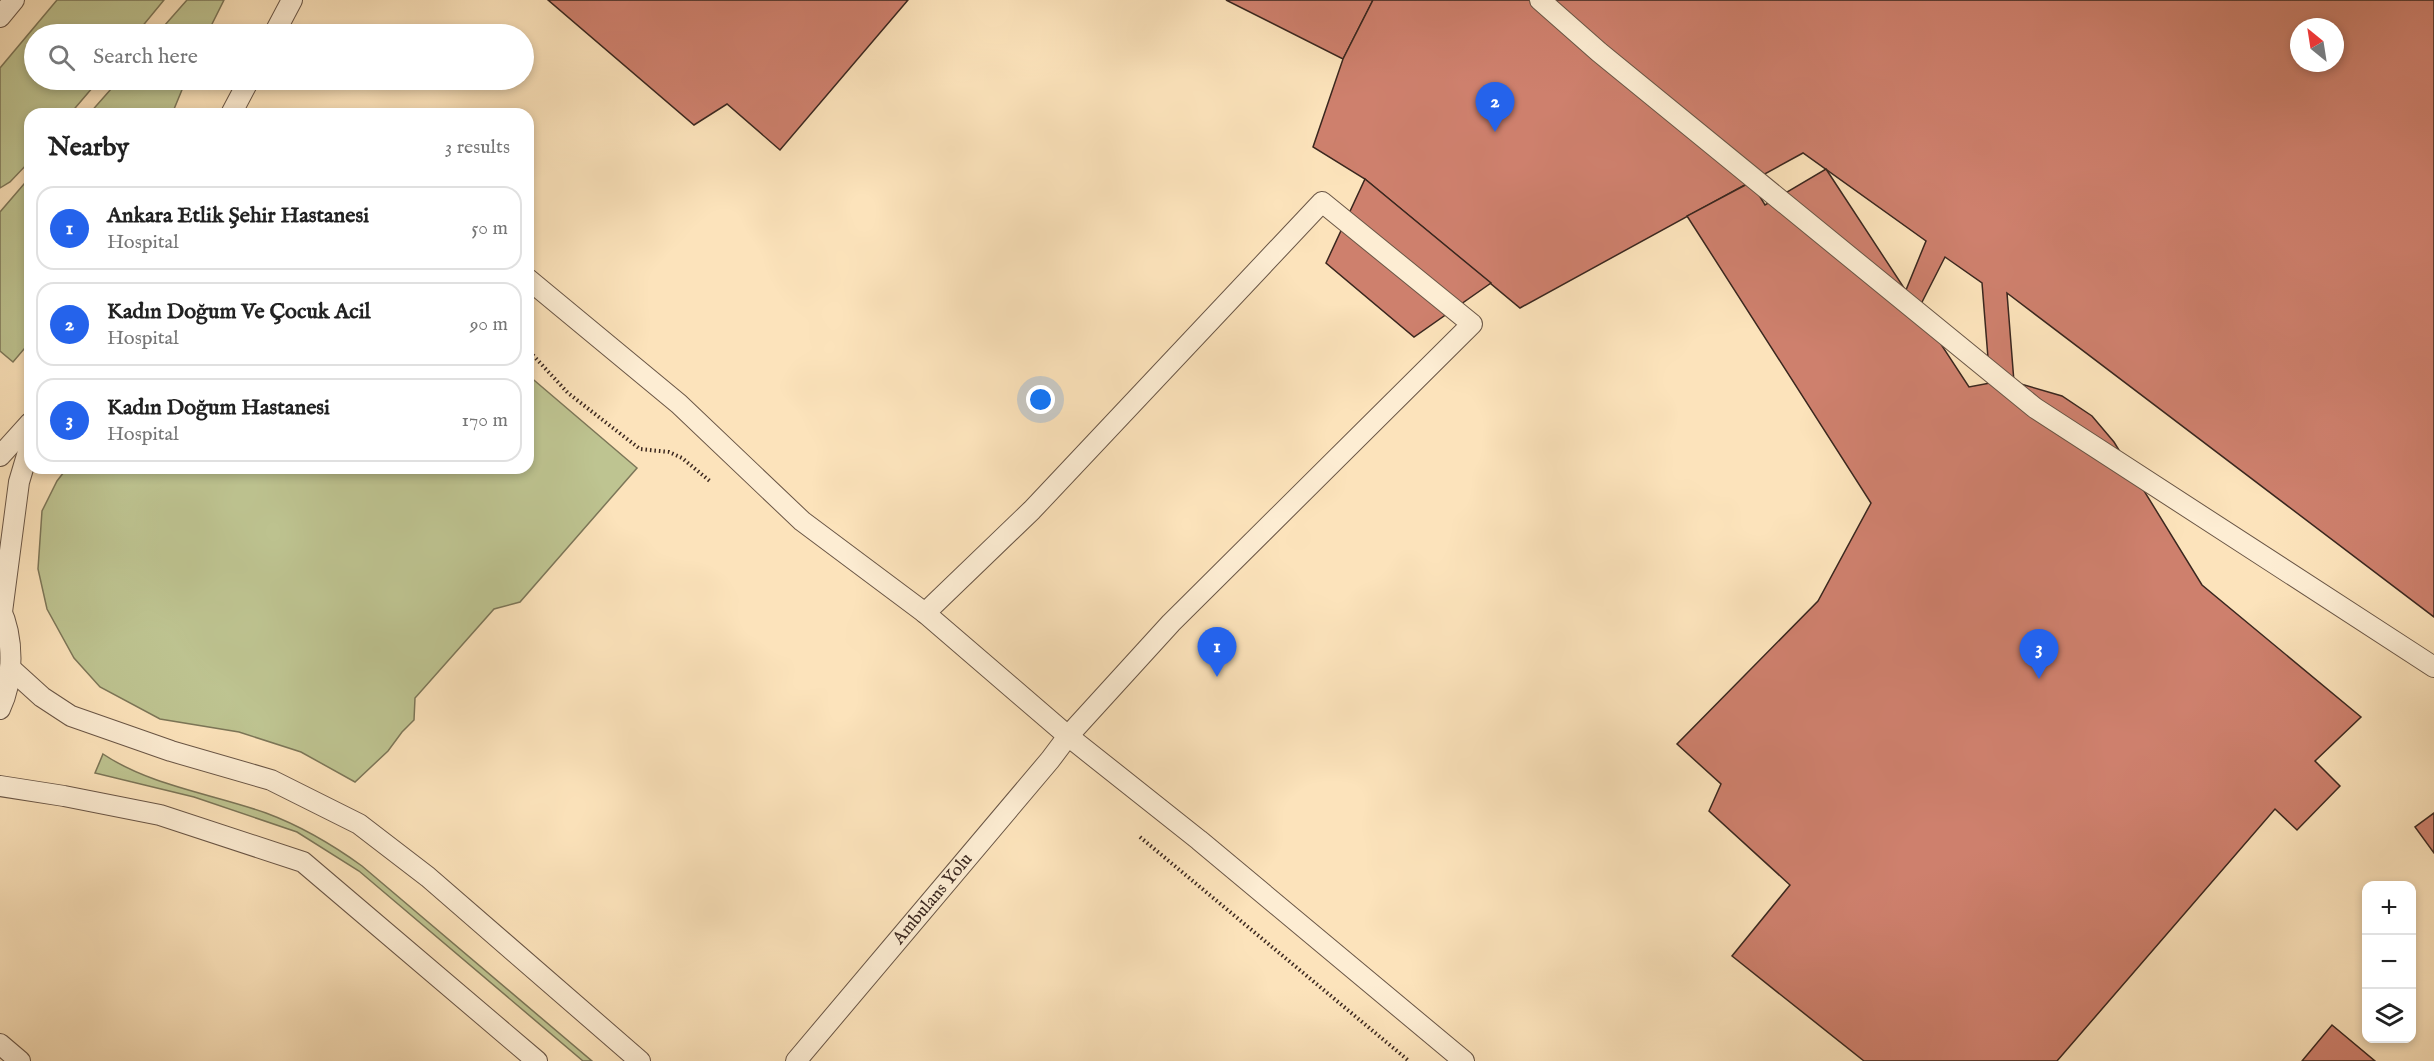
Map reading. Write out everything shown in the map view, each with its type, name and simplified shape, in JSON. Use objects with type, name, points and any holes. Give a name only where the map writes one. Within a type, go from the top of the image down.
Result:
[{"type":"lane","points":[[0,17],[14,0]]},
{"type":"lane","points":[[279,24],[292,0]]},
{"type":"lane","points":[[1540,0],[1599,52],[2035,408],[2434,668]]},
{"type":"lane","points":[[234,108],[244,90]]},
{"type":"lane","name":"Ambulans Yolu","points":[[796,1061],[1068,736],[1171,623],[1472,324],[1322,202],[1032,510],[925,613]]},
{"type":"lane","points":[[534,284],[679,404],[802,521],[925,613],[1068,736],[1208,847],[1464,1061]]},
{"type":"lane","points":[[0,456],[24,430]]},
{"type":"lane","points":[[0,709],[10,668],[8,630],[1,610],[19,482],[24,465]]},
{"type":"lane","points":[[10,668],[42,697],[81,721],[171,751],[271,780],[359,824],[428,877],[640,1061]]},
{"type":"lane","points":[[0,786],[160,815],[303,862],[537,1061]]},
{"type":"lane","points":[[0,1044],[20,1061]]},
{"type":"path","points":[[534,356],[568,393],[640,449],[669,452],[682,458],[718,488]]},
{"type":"path","points":[[1132,830],[1409,1061]]},
{"type":"green space","points":[[57,0],[164,0],[144,24],[37,24]]},
{"type":"green space","points":[[187,0],[224,0],[212,24],[166,24]]},
{"type":"green space","points":[[24,39],[24,90],[90,90],[75,108],[24,108],[24,167],[10,182],[0,188],[0,68]]},
{"type":"green space","points":[[110,90],[182,90],[174,108],[94,108]]},
{"type":"green space","points":[[24,184],[24,349],[13,362],[0,351],[0,212]]},
{"type":"green space","points":[[534,380],[637,468],[520,602],[494,609],[415,698],[414,720],[388,751],[355,782],[301,752],[239,732],[160,719],[100,687],[74,658],[47,609],[38,569],[42,511],[62,474],[534,474]]},
{"type":"green space","points":[[103,754],[162,782],[279,818],[340,851],[362,866],[592,1061],[583,1061],[359,871],[297,832],[194,797],[95,773]]},
{"type":"building","points":[[548,0],[908,0],[780,150],[727,104],[694,125]]},
{"type":"building","points":[[1226,0],[1373,0],[1343,59]]},
{"type":"building","points":[[1373,0],[2434,0],[2434,617],[2007,293],[2014,382],[1990,383],[1982,283],[1945,257],[1918,310],[1906,290],[1926,241],[1803,153],[1520,308],[1365,179],[1313,147],[1343,59]]},
{"type":"building","points":[[1826,169],[1969,387],[2014,382],[2062,396],[2092,416],[2114,442],[2202,585],[2361,717],[2315,761],[2340,786],[2297,830],[2275,809],[2057,1061],[1864,1061],[1732,956],[1790,885],[1709,811],[1721,784],[1677,744],[1818,601],[1871,503],[1687,216],[1751,182],[1765,205]]},
{"type":"building","points":[[1365,179],[1491,283],[1414,337],[1326,263]]},
{"type":"building","points":[[2434,813],[2434,853],[2415,827]]},
{"type":"building","points":[[2332,1025],[2375,1061],[2302,1061]]},
{"type":"place","name":"Kadın Doğum Ve Çocuk Acil","points":[[1495,132]]},
{"type":"place","name":"Ankara Etlik Şehir Hastanesi","points":[[1217,677]]},
{"type":"place","name":"Kadın Doğum Hastanesi","points":[[2039,679]]}]
